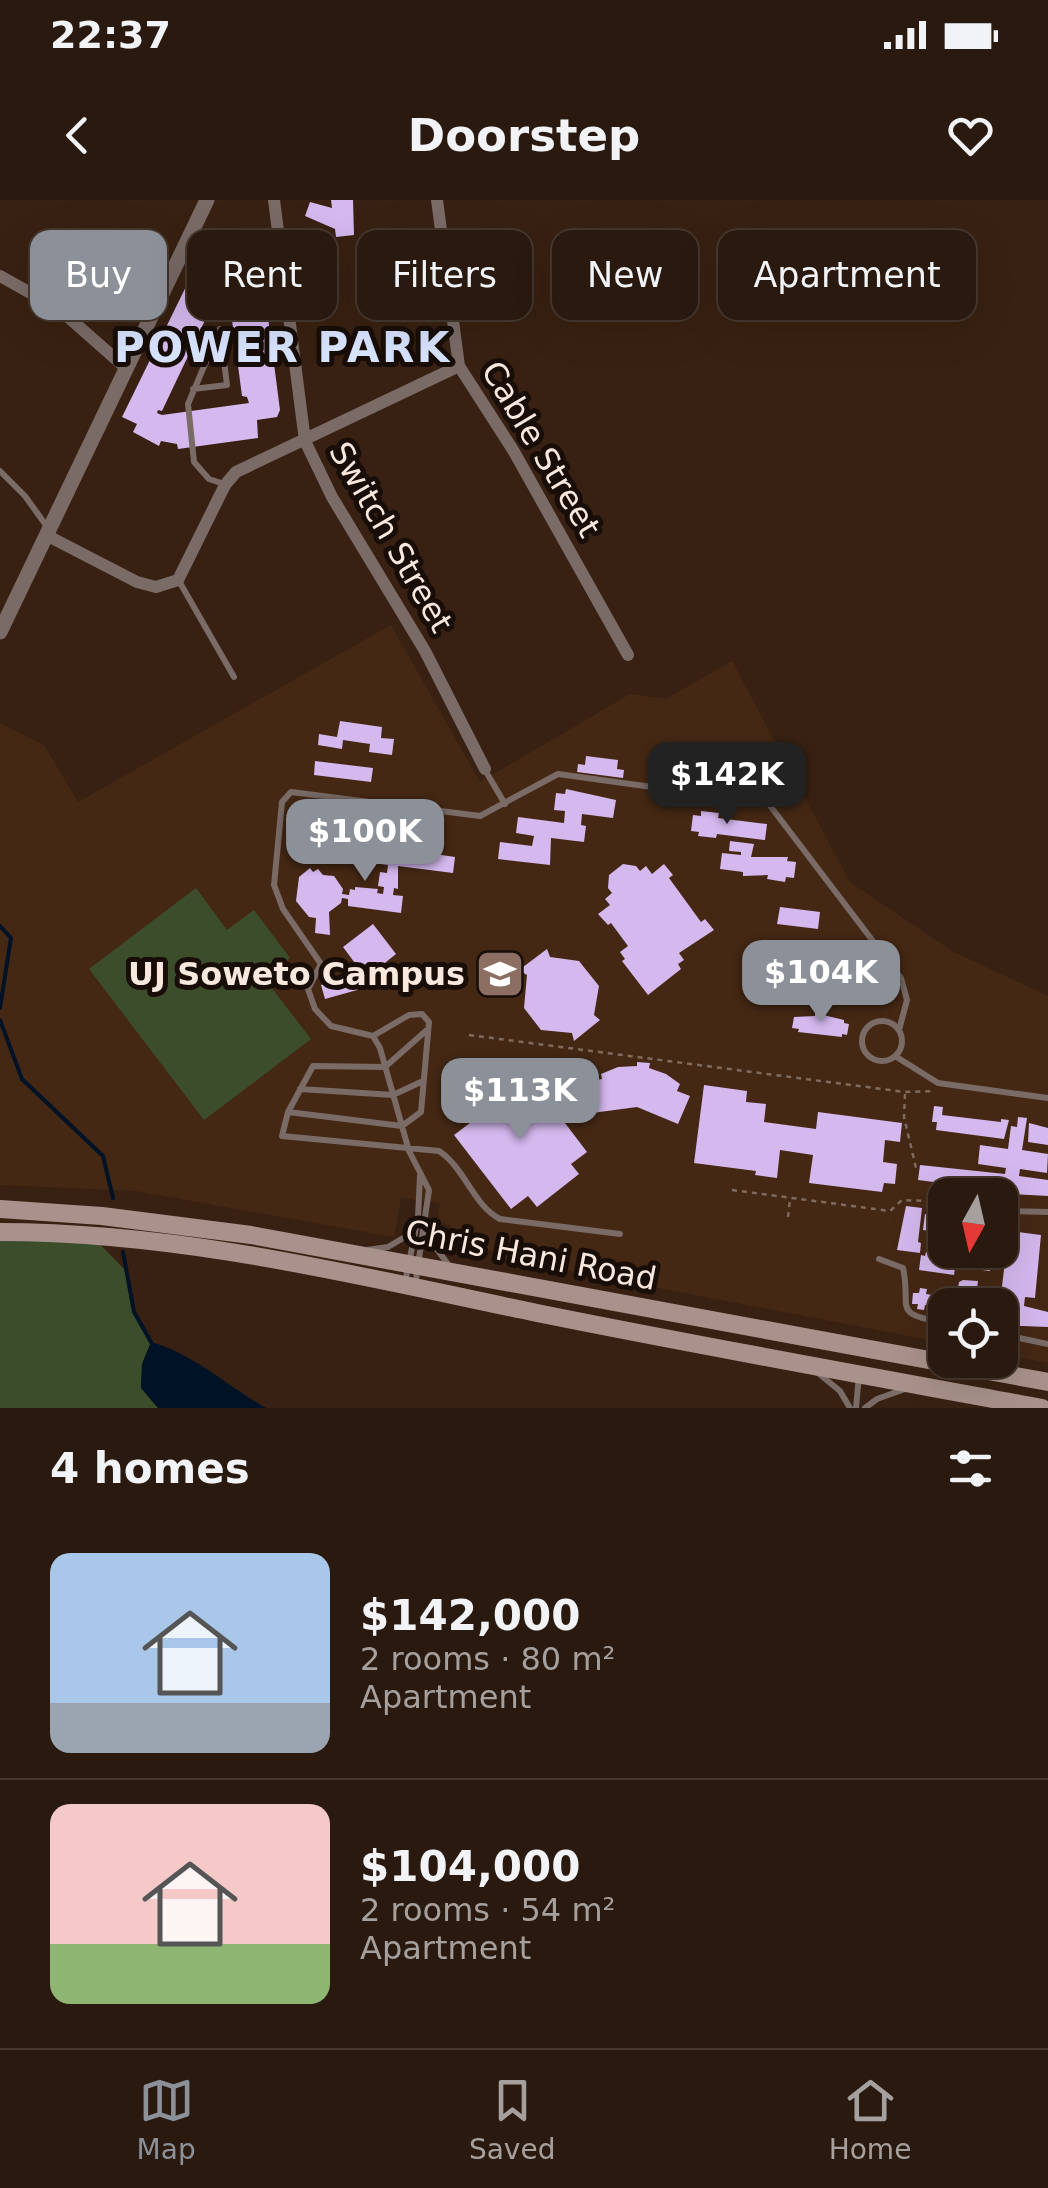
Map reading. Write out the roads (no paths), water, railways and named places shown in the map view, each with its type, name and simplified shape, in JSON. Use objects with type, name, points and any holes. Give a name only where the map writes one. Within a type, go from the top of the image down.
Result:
[{"type":"main road","name":"Chris Hani Road","points":[[0,1209],[177,1224],[343,1250],[1048,1382]]},
{"type":"main road","name":"Chris Hani Road","points":[[0,1232],[93,1235],[208,1247],[1042,1408]]},
{"type":"main road","points":[[571,1320],[575,1294]]},
{"type":"street","points":[[167,284],[206,200]]},
{"type":"street","name":"Switch Street","points":[[274,200],[305,441],[332,497],[425,651],[485,769]]},
{"type":"street","name":"Cable Street","points":[[438,200],[458,366],[513,450],[628,655]]},
{"type":"street","points":[[0,276],[59,309],[126,368]]},
{"type":"street","points":[[0,632],[149,320]]},
{"type":"street","points":[[47,532],[138,582],[156,587],[178,580],[225,484],[236,472],[458,366]]},
{"type":"lane","points":[[193,389],[227,385],[220,329],[198,375],[193,389],[188,404],[194,462],[209,478],[225,484]]},
{"type":"lane","points":[[0,471],[24,496],[47,532]]},
{"type":"lane","points":[[178,580],[234,677]]},
{"type":"lane","points":[[485,769],[505,804]]},
{"type":"lane","points":[[288,1112],[402,1126],[421,1112],[428,1028],[428,1018],[416,1014],[373,1036],[331,1026],[308,996],[308,986],[321,964],[283,909],[274,885],[283,798],[297,792],[480,816],[558,774],[768,804],[901,978],[907,1000],[899,1030]]},
{"type":"lane","points":[[879,1021],[892,1023],[899,1030],[902,1046],[895,1056],[883,1061],[871,1057],[862,1040],[867,1028],[879,1021]]},
{"type":"lane","points":[[428,1028],[385,1067],[311,1068],[281,1133],[286,1138],[444,1154],[489,1213],[500,1219],[620,1234]]},
{"type":"lane","points":[[373,1036],[409,1150],[430,1190],[410,1286]]},
{"type":"lane","points":[[895,1056],[938,1082],[1048,1098]]},
{"type":"lane","points":[[300,1089],[393,1094],[424,1080]]},
{"type":"lane","points":[[1018,1211],[1048,1212]]},
{"type":"lane","points":[[343,1250],[388,1247],[420,1231]]},
{"type":"lane","points":[[420,1231],[446,1264],[460,1274]]},
{"type":"lane","points":[[879,1259],[903,1268],[908,1312],[928,1320]]},
{"type":"lane","points":[[1018,1338],[1048,1344]]},
{"type":"lane","points":[[800,1363],[831,1382],[853,1408]]},
{"type":"lane","points":[[853,1408],[859,1374]]},
{"type":"lane","points":[[865,1408],[877,1398],[921,1386]]},
{"type":"water","points":[[151,1342],[196,1362],[266,1408],[158,1408],[141,1388],[142,1364]]},
{"type":"waterway","points":[[0,926],[11,938],[0,1008]]},
{"type":"waterway","points":[[0,1020],[22,1079],[103,1156],[113,1198]]},
{"type":"waterway","points":[[123,1252],[134,1312],[151,1342]]},
{"type":"place","name":"UJ Soweto Campus","points":[[500,974]]},
{"type":"district","name":"POWER PARK","points":[[283,347]]}]
